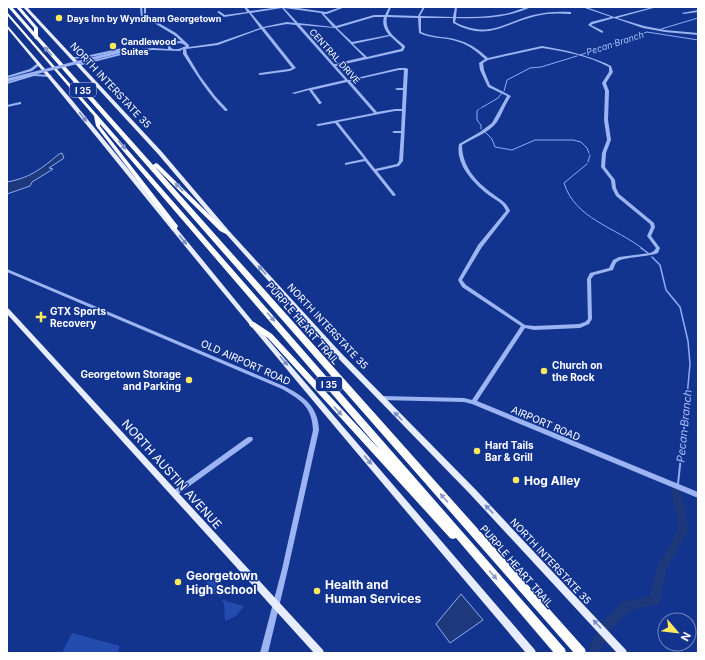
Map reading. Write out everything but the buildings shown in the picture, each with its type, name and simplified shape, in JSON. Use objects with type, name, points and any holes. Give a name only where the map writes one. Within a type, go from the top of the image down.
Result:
[{"type":"highway","name":"PURPLE HEART TRAIL","points":[[10,7],[581,653]]},
{"type":"highway","points":[[18,7],[36,28],[36,38]]},
{"type":"highway","name":"PURPLE HEART TRAIL","points":[[7,13],[561,653]]},
{"type":"highway","points":[[96,116],[98,126],[174,226],[174,229]]},
{"type":"highway","points":[[130,143],[136,145],[222,230],[228,233]]},
{"type":"highway","points":[[252,324],[270,336],[467,550],[480,560]]},
{"type":"main road","name":"NORTH INTERSTATE 35","points":[[26,7],[72,58],[81,62],[228,233],[381,398],[473,492],[623,653]]},
{"type":"main road","points":[[7,26],[50,76],[252,324],[532,653]]},
{"type":"main road","name":"NORTH AUSTIN AVENUE","points":[[7,310],[320,653]]},
{"type":"street","points":[[141,7],[143,18],[186,44]]},
{"type":"street","points":[[143,14],[145,7]]},
{"type":"street","points":[[245,7],[294,68],[290,70],[260,74]]},
{"type":"street","points":[[218,12],[224,16],[282,7],[328,12],[344,7]]},
{"type":"street","name":"CENTRAL DRIVE","points":[[282,7],[377,114]]},
{"type":"street","points":[[334,65],[404,48],[389,36],[385,28],[386,16],[390,7]]},
{"type":"street","points":[[424,7],[418,16],[419,29],[423,34],[445,37],[466,43],[487,58]]},
{"type":"street","points":[[456,7],[453,20],[456,24],[487,31],[499,29],[534,16],[570,13]]},
{"type":"street","points":[[173,50],[217,44],[261,28],[287,23],[336,28],[371,16],[495,16],[530,7]]},
{"type":"street","points":[[583,7],[655,29],[698,34]]},
{"type":"street","points":[[602,32],[589,25],[614,17],[656,7]]},
{"type":"street","points":[[552,8],[557,13]]},
{"type":"street","points":[[683,12],[698,11]]},
{"type":"street","points":[[322,12],[323,16],[333,27],[352,43],[366,58]]},
{"type":"street","points":[[168,32],[175,39],[169,47],[173,50]]},
{"type":"street","points":[[352,43],[389,36]]},
{"type":"street","points":[[8,78],[119,52],[172,44],[200,46]]},
{"type":"street","points":[[186,44],[188,46],[185,48],[185,54],[213,97],[226,110]]},
{"type":"street","points":[[542,47],[577,55],[603,63],[610,67],[611,72],[604,84],[607,91],[606,120],[609,140],[604,156],[603,167],[613,180],[616,194],[647,218],[653,225],[649,236],[658,248],[654,253],[616,260],[611,269],[594,273],[590,276],[591,316],[587,323],[580,326],[550,328],[534,328],[524,326],[464,286],[460,280],[480,246],[508,211],[505,205],[486,191],[468,172],[461,161],[460,145],[474,138],[493,123],[502,106],[510,96],[490,86],[481,67],[482,61],[487,58],[542,47]]},
{"type":"street","points":[[153,48],[173,50],[185,54]]},
{"type":"street","points":[[81,62],[145,49]]},
{"type":"street","points":[[8,78],[31,70],[39,64]]},
{"type":"street","points":[[294,93],[348,80],[404,68],[406,69],[400,163],[395,166],[374,170]]},
{"type":"street","points":[[31,70],[37,72],[34,75]]},
{"type":"street","points":[[8,78],[34,75],[50,76]]},
{"type":"street","points":[[310,89],[320,103]]},
{"type":"street","points":[[397,89],[404,89]]},
{"type":"street","points":[[7,106],[20,103]]},
{"type":"street","points":[[318,125],[395,110],[403,110]]},
{"type":"street","points":[[336,122],[394,195]]},
{"type":"street","points":[[394,132],[402,132]]},
{"type":"street","points":[[346,164],[366,160]]},
{"type":"street","name":"OLD AIRPORT ROAD","points":[[7,270],[284,388],[299,397],[314,413],[316,430],[285,569],[264,653]]},
{"type":"street","points":[[473,402],[524,326]]},
{"type":"street","name":"AIRPORT ROAD","points":[[381,398],[464,400],[473,402],[698,495]]},
{"type":"street","points":[[175,493],[250,439]]},
{"type":"shaded area","points":[[62,153],[64,158],[49,168],[53,169],[32,182],[30,186],[7,194],[7,182],[29,175]]},
{"type":"shaded area","points":[[219,577],[220,594],[222,596],[220,597],[218,595],[201,591],[208,581]]},
{"type":"shaded area","points":[[461,594],[483,620],[450,643],[436,624]]},
{"type":"shaded area","points":[[224,599],[226,601],[244,606],[236,616],[225,621],[224,603],[222,601]]},
{"type":"shaded area","points":[[72,633],[120,646],[117,653],[62,653]]},
{"type":"waterway","points":[[661,29],[698,18]]},
{"type":"waterway","name":"Pecan Branch","points":[[580,55],[647,32],[698,40]]},
{"type":"waterway","name":"Pecan Branch","points":[[504,91],[507,80],[530,68],[541,67],[577,56]]},
{"type":"waterway","name":"Pecan Branch","points":[[481,108],[498,98],[502,93]]},
{"type":"waterway","name":"Pecan Branch","points":[[479,109],[477,111],[477,120],[481,125],[481,129]]},
{"type":"waterway","name":"Pecan Branch","points":[[485,132],[492,139],[495,147],[512,150],[535,140],[573,140],[581,142],[587,148],[589,153]]},
{"type":"waterway","name":"Pecan Branch","points":[[588,162],[590,155]]},
{"type":"waterway","name":"Pecan Branch","points":[[587,164],[564,183],[569,195],[586,214],[643,249]]},
{"type":"waterway","name":"Pecan Branch","points":[[641,248],[648,253]]},
{"type":"waterway","name":"Pecan Branch","points":[[652,257],[660,265],[666,290],[680,307],[688,341],[690,364],[684,429]]},
{"type":"waterway","name":"Pecan Branch","points":[[678,484],[684,428]]},
{"type":"waterway","name":"Pecan Branch","points":[[606,627],[626,606],[655,600],[662,567],[683,532],[681,512],[676,491]]},
{"type":"waterway","name":"Pecan Branch","points":[[595,648],[601,637]]},
{"type":"place","name":"Days Inn by Wyndham Georgetown","points":[[59,18]]},
{"type":"place","name":"Candlewood Suites","points":[[113,46]]},
{"type":"place","name":"GTX Sports Recovery","points":[[41,317]]},
{"type":"place","name":"Church on the Rock","points":[[544,371]]},
{"type":"place","name":"Georgetown Storage and Parking","points":[[189,380]]},
{"type":"place","name":"Hard Tails Bar & Grill","points":[[477,451]]},
{"type":"place","name":"Hog Alley","points":[[516,480]]},
{"type":"place","name":"Georgetown High School","points":[[178,582]]},
{"type":"place","name":"Health and Human Services","points":[[317,591]]}]
